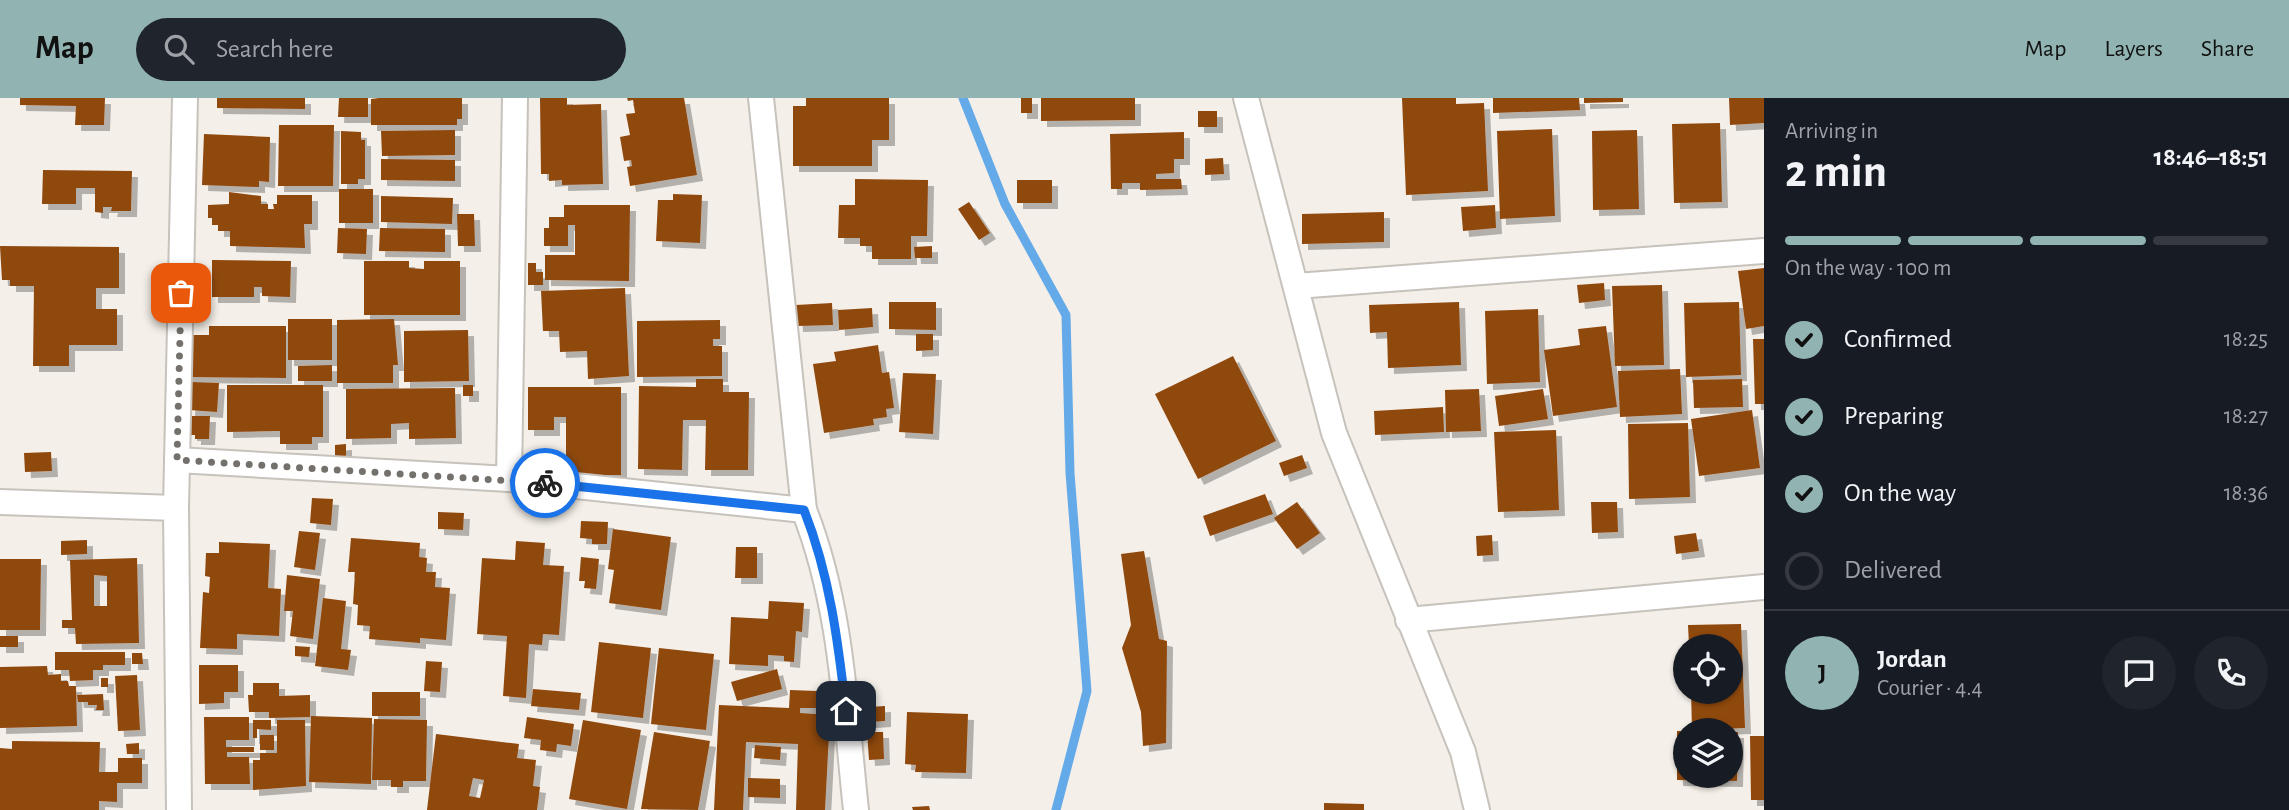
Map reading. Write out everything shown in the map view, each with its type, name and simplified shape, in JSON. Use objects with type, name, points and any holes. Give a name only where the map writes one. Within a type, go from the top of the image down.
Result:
[{"type":"street","points":[[179,810],[176,508],[185,98]]},
{"type":"street","points":[[509,479],[515,98]]},
{"type":"street","points":[[761,98],[804,510],[821,552],[835,612],[856,810]]},
{"type":"street","points":[[1247,98],[1334,433],[1463,752],[1477,810]]},
{"type":"street","points":[[1296,286],[1764,251]]},
{"type":"street","points":[[177,460],[509,479],[804,510]]},
{"type":"street","points":[[0,502],[176,508]]},
{"type":"street","points":[[1408,620],[1764,587]]},
{"type":"building","points":[[20,98],[105,98],[104,125],[75,125],[76,106],[20,105]]},
{"type":"building","points":[[217,98],[305,98],[305,109],[217,108]]},
{"type":"building","points":[[339,98],[368,98],[368,117],[338,117]]},
{"type":"building","points":[[462,98],[462,119],[457,119],[457,125],[371,125],[371,99]]},
{"type":"building","points":[[540,98],[567,98],[567,105],[601,104],[603,184],[562,185],[562,180],[549,181],[549,174],[541,174]]},
{"type":"building","points":[[627,98],[684,98],[697,175],[630,186],[627,167],[632,166],[631,160],[624,161],[620,137],[630,135],[626,114],[635,113],[633,100],[628,101]]},
{"type":"building","points":[[806,98],[889,98],[889,140],[872,140],[872,166],[793,166],[793,106],[806,106]]},
{"type":"building","points":[[1021,98],[1032,98],[1032,113],[1021,113]]},
{"type":"building","points":[[1041,98],[1135,98],[1135,120],[1041,121]]},
{"type":"building","points":[[1402,98],[1456,98],[1456,104],[1484,103],[1488,191],[1406,195]]},
{"type":"building","points":[[1493,98],[1579,98],[1580,110],[1493,113]]},
{"type":"building","points":[[1584,98],[1623,98],[1623,102],[1584,103]]},
{"type":"building","points":[[1729,98],[1764,98],[1764,123],[1730,125]]},
{"type":"building","points":[[1198,111],[1217,111],[1217,127],[1198,127]]},
{"type":"building","points":[[1720,123],[1722,202],[1674,203],[1672,124]]},
{"type":"building","points":[[279,125],[334,125],[333,186],[278,186]]},
{"type":"building","points":[[1552,129],[1555,216],[1500,219],[1497,131]]},
{"type":"building","points":[[455,130],[455,155],[382,156],[381,131]]},
{"type":"building","points":[[1637,130],[1639,209],[1593,210],[1592,131]]},
{"type":"building","points":[[341,131],[361,132],[361,140],[365,140],[365,179],[358,179],[358,184],[341,184]]},
{"type":"building","points":[[1184,132],[1184,159],[1174,159],[1174,173],[1156,174],[1156,179],[1181,179],[1182,189],[1140,190],[1140,183],[1122,183],[1122,189],[1111,189],[1110,134]]},
{"type":"building","points":[[204,134],[270,137],[269,182],[259,181],[259,187],[202,185]]},
{"type":"building","points":[[1223,158],[1224,174],[1205,175],[1205,159]]},
{"type":"building","points":[[381,159],[455,160],[455,181],[381,180]]},
{"type":"building","points":[[43,170],[132,171],[131,211],[111,211],[112,207],[103,207],[103,213],[95,212],[95,188],[76,188],[76,204],[42,204]]},
{"type":"building","points":[[855,179],[928,180],[927,236],[911,236],[911,259],[872,259],[872,246],[860,246],[860,238],[838,238],[839,205],[855,205]]},
{"type":"building","points":[[1017,180],[1052,180],[1052,203],[1017,203]]},
{"type":"building","points":[[339,189],[373,189],[373,223],[339,223]]},
{"type":"building","points":[[229,192],[261,196],[261,204],[268,204],[268,209],[274,209],[277,195],[312,195],[312,224],[304,224],[305,248],[230,246],[230,231],[218,231],[218,225],[212,225],[212,218],[208,218],[208,205],[229,204]]},
{"type":"building","points":[[673,194],[702,195],[700,243],[656,241],[658,200],[673,200]]},
{"type":"building","points":[[381,196],[453,198],[452,224],[381,222]]},
{"type":"building","points":[[969,202],[990,233],[979,240],[958,209]]},
{"type":"building","points":[[564,205],[630,205],[629,281],[545,280],[545,255],[575,255],[575,225],[568,225],[568,246],[544,246],[544,228],[549,228],[549,217],[564,217]]},
{"type":"building","points":[[1495,205],[1496,228],[1463,231],[1461,207]]},
{"type":"building","points":[[1384,212],[1384,242],[1302,244],[1302,214]]},
{"type":"building","points":[[457,214],[474,214],[475,246],[458,246]]},
{"type":"building","points":[[338,228],[367,229],[366,254],[337,253]]},
{"type":"building","points":[[380,228],[445,229],[445,252],[379,251]]},
{"type":"building","points":[[0,246],[119,247],[119,288],[96,288],[96,309],[117,309],[117,345],[69,345],[69,366],[33,366],[34,286],[10,286],[10,280],[2,280]]},
{"type":"building","points":[[932,246],[932,258],[915,258],[914,247]]},
{"type":"building","points":[[212,260],[291,261],[290,297],[262,296],[262,287],[254,287],[254,297],[212,297]]},
{"type":"building","points":[[364,261],[409,261],[409,268],[424,269],[424,261],[460,261],[460,315],[364,315]]},
{"type":"building","points":[[528,263],[536,263],[536,272],[543,272],[543,285],[528,285]]},
{"type":"building","points":[[1764,268],[1764,326],[1746,329],[1738,271]]},
{"type":"building","points":[[1604,283],[1605,300],[1579,303],[1577,285]]},
{"type":"building","points":[[1662,285],[1664,365],[1615,366],[1612,286]]},
{"type":"building","points":[[625,288],[629,376],[588,379],[587,351],[560,352],[559,331],[543,331],[541,291]]},
{"type":"building","points":[[889,302],[936,302],[936,330],[889,329]]},
{"type":"building","points":[[1459,302],[1461,365],[1388,368],[1387,332],[1370,333],[1369,305]]},
{"type":"building","points":[[1739,302],[1741,375],[1686,377],[1684,303]]},
{"type":"building","points":[[832,303],[833,325],[797,326],[796,305]]},
{"type":"building","points":[[872,308],[873,327],[839,330],[838,310]]},
{"type":"building","points":[[1538,309],[1540,382],[1487,384],[1485,311]]},
{"type":"building","points":[[288,319],[332,319],[332,360],[288,360]]},
{"type":"building","points":[[394,319],[398,365],[393,365],[393,383],[337,383],[337,320]]},
{"type":"building","points":[[720,320],[720,339],[713,339],[713,346],[722,346],[722,376],[637,377],[637,321]]},
{"type":"building","points":[[209,326],[286,326],[286,378],[184,377],[184,335],[209,335]]},
{"type":"building","points":[[1606,326],[1617,407],[1553,416],[1544,350],[1580,345],[1578,329]]},
{"type":"building","points":[[468,330],[469,381],[404,382],[404,331]]},
{"type":"building","points":[[916,334],[933,334],[933,350],[916,351]]},
{"type":"building","points":[[1753,339],[1764,339],[1764,404],[1755,404]]},
{"type":"building","points":[[878,345],[882,373],[889,372],[894,408],[886,409],[887,417],[873,419],[874,425],[824,433],[813,364],[836,361],[834,352]]},
{"type":"building","points":[[1233,356],[1276,441],[1198,479],[1155,394]]},
{"type":"building","points":[[332,365],[332,381],[298,381],[298,366]]},
{"type":"building","points":[[1680,369],[1682,414],[1620,417],[1618,371]]},
{"type":"building","points":[[903,373],[936,374],[933,434],[899,432]]},
{"type":"building","points":[[696,379],[723,379],[723,392],[749,392],[748,470],[705,470],[706,420],[683,420],[682,470],[638,469],[639,386],[696,387]]},
{"type":"building","points":[[1742,379],[1743,407],[1694,408],[1693,380]]},
{"type":"building","points":[[191,382],[219,383],[217,412],[189,410]]},
{"type":"building","points":[[227,385],[323,385],[323,437],[312,437],[312,444],[280,444],[280,431],[227,432]]},
{"type":"building","points":[[463,385],[473,385],[473,396],[463,396]]},
{"type":"building","points":[[528,387],[621,387],[621,475],[566,475],[566,417],[554,417],[554,430],[528,430]]},
{"type":"building","points":[[455,388],[456,438],[409,439],[409,423],[391,424],[391,438],[346,439],[346,389]]},
{"type":"building","points":[[1479,389],[1481,431],[1446,432],[1445,390]]},
{"type":"building","points":[[1543,389],[1548,419],[1499,426],[1495,396]]},
{"type":"building","points":[[1443,407],[1444,432],[1375,435],[1374,411]]},
{"type":"building","points":[[1752,410],[1760,468],[1699,476],[1691,419]]},
{"type":"building","points":[[191,416],[210,416],[209,439],[195,439],[195,435],[191,435]]},
{"type":"building","points":[[1688,423],[1690,497],[1629,499],[1628,424]]},
{"type":"building","points":[[1556,430],[1559,510],[1498,512],[1494,432]]},
{"type":"building","points":[[346,444],[346,456],[335,457],[335,445]]},
{"type":"building","points":[[51,452],[52,471],[25,472],[24,453]]},
{"type":"building","points":[[1302,455],[1307,468],[1284,476],[1279,463]]},
{"type":"building","points":[[1265,494],[1273,514],[1210,536],[1203,516]]},
{"type":"building","points":[[312,498],[333,499],[331,525],[310,523]]},
{"type":"building","points":[[1297,502],[1320,533],[1297,549],[1274,518]]},
{"type":"building","points":[[1591,502],[1617,502],[1618,532],[1592,533]]},
{"type":"building","points":[[438,512],[464,513],[463,530],[438,529]]},
{"type":"building","points":[[581,521],[608,522],[607,544],[592,544],[592,539],[580,538]]},
{"type":"building","points":[[613,529],[671,537],[661,610],[609,603],[614,570],[608,569]]},
{"type":"building","points":[[299,531],[320,533],[315,570],[294,567]]},
{"type":"building","points":[[1696,533],[1699,551],[1676,554],[1674,536]]},
{"type":"building","points":[[1492,535],[1493,555],[1477,556],[1476,536]]},
{"type":"building","points":[[351,538],[420,543],[419,557],[427,558],[426,572],[436,572],[435,587],[450,588],[446,640],[420,638],[420,643],[369,639],[370,626],[357,625],[358,605],[353,604],[355,572],[348,572]]},
{"type":"building","points":[[87,540],[87,554],[61,555],[61,541]]},
{"type":"building","points":[[516,541],[545,543],[543,565],[564,566],[559,635],[543,634],[542,645],[529,644],[526,698],[503,696],[507,636],[477,634],[482,558],[515,560]]},
{"type":"building","points":[[219,542],[270,544],[268,588],[281,589],[279,636],[237,634],[237,649],[200,648],[203,592],[209,593],[210,577],[205,576],[206,553],[219,553]]},
{"type":"building","points":[[736,547],[757,547],[757,578],[735,578]]},
{"type":"building","points":[[1144,551],[1159,639],[1167,641],[1166,743],[1143,746],[1141,712],[1122,648],[1131,625],[1121,554]]},
{"type":"building","points":[[581,557],[599,559],[596,589],[584,588],[585,581],[579,581]]},
{"type":"building","points":[[137,558],[139,643],[76,644],[75,628],[62,628],[62,620],[72,620],[70,560]],"holes":[[[94,575],[107,576],[107,606],[94,606]]]},
{"type":"building","points":[[0,559],[41,559],[40,630],[0,630]]},
{"type":"building","points":[[287,575],[320,579],[313,639],[290,636],[293,611],[284,611]]},
{"type":"building","points":[[323,598],[346,601],[341,649],[351,650],[348,670],[315,666]]},
{"type":"building","points":[[769,601],[804,603],[802,632],[796,631],[794,662],[784,661],[784,656],[768,655],[768,666],[729,664],[731,617],[768,619]]},
{"type":"building","points":[[1741,624],[1741,634],[1688,634],[1688,625]]},
{"type":"building","points":[[0,636],[18,636],[18,647],[0,647]]},
{"type":"building","points":[[599,642],[651,648],[643,718],[591,712]]},
{"type":"building","points":[[295,646],[310,647],[309,657],[295,656]]},
{"type":"building","points":[[659,648],[714,654],[706,730],[651,724]]},
{"type":"building","points":[[55,652],[125,652],[125,665],[103,665],[103,670],[93,670],[93,680],[70,681],[69,670],[55,670]]},
{"type":"building","points":[[132,653],[142,653],[143,664],[132,664]]},
{"type":"building","points":[[426,661],[442,662],[440,692],[424,691]]},
{"type":"building","points":[[199,665],[238,665],[238,692],[224,692],[224,703],[199,704]]},
{"type":"building","points":[[47,666],[48,675],[61,674],[61,681],[68,681],[69,686],[76,686],[77,726],[0,728],[0,667]]},
{"type":"building","points":[[777,669],[782,689],[737,701],[731,682]]},
{"type":"building","points":[[137,675],[140,730],[118,731],[115,676]]},
{"type":"building","points":[[1743,676],[1745,728],[1743,718],[1692,718],[1691,704],[1743,704]]},
{"type":"building","points":[[101,678],[108,678],[108,687],[101,687]]},
{"type":"building","points":[[253,683],[279,683],[279,696],[310,695],[310,717],[269,718],[269,712],[249,712],[248,695],[253,695]]},
{"type":"building","points":[[533,689],[581,693],[579,710],[531,706]]},
{"type":"building","points":[[790,690],[817,691],[816,708],[800,708],[800,713],[830,715],[825,810],[796,810],[798,744],[746,742],[743,810],[714,810],[719,705],[789,708]]},
{"type":"building","points":[[372,692],[420,692],[420,716],[372,716]]},
{"type":"building","points":[[103,694],[104,710],[96,710],[97,705],[88,705],[88,702],[78,702],[77,695]]},
{"type":"building","points":[[885,706],[885,721],[870,722],[870,707]]},
{"type":"building","points":[[907,712],[968,714],[966,773],[915,772],[916,765],[905,764]]},
{"type":"building","points":[[311,716],[372,718],[371,784],[309,782]]},
{"type":"building","points":[[204,717],[249,717],[249,740],[226,740],[226,747],[254,747],[254,752],[227,752],[227,757],[249,757],[250,784],[205,784]]},
{"type":"building","points":[[527,717],[574,724],[571,746],[557,744],[556,752],[540,750],[541,740],[524,738]]},
{"type":"building","points":[[374,719],[427,720],[426,781],[403,781],[403,787],[391,787],[391,780],[372,780]]},
{"type":"building","points":[[253,720],[271,720],[271,730],[257,729],[257,738],[253,738]]},
{"type":"building","points":[[277,720],[305,720],[306,786],[253,790],[253,760],[260,760],[260,753],[277,753]]},
{"type":"building","points":[[583,720],[641,730],[627,809],[569,799]]},
{"type":"building","points":[[654,732],[710,741],[698,810],[641,809]]},
{"type":"building","points":[[867,732],[883,732],[884,759],[869,760]]},
{"type":"building","points":[[436,734],[519,744],[517,758],[536,760],[533,786],[540,787],[537,810],[427,810]],"holes":[[[473,778],[484,780],[480,798],[469,796]]]},
{"type":"building","points":[[260,735],[274,735],[274,750],[260,750]]},
{"type":"building","points":[[1750,736],[1764,736],[1764,800],[1751,800]]},
{"type":"building","points":[[12,741],[100,742],[99,772],[118,772],[118,758],[142,758],[142,783],[117,783],[117,802],[99,801],[99,810],[0,810],[0,748],[12,749]]},
{"type":"building","points":[[139,743],[139,754],[127,754],[126,744]]},
{"type":"building","points":[[755,745],[781,747],[780,760],[754,758]]},
{"type":"building","points":[[748,778],[780,779],[780,798],[748,797]]},
{"type":"building","points":[[1324,803],[1364,804],[1364,810],[1324,810]]},
{"type":"building","points":[[929,806],[930,810],[913,810],[912,807]]},
{"type":"waterway","points":[[963,98],[1005,204],[1066,315],[1070,473],[1087,691],[1056,810]]},
{"type":"way so far","points":[[181,293],[177,460],[545,483]]},
{"type":"route","points":[[545,483],[804,510],[821,552],[835,612],[846,711]]}]
